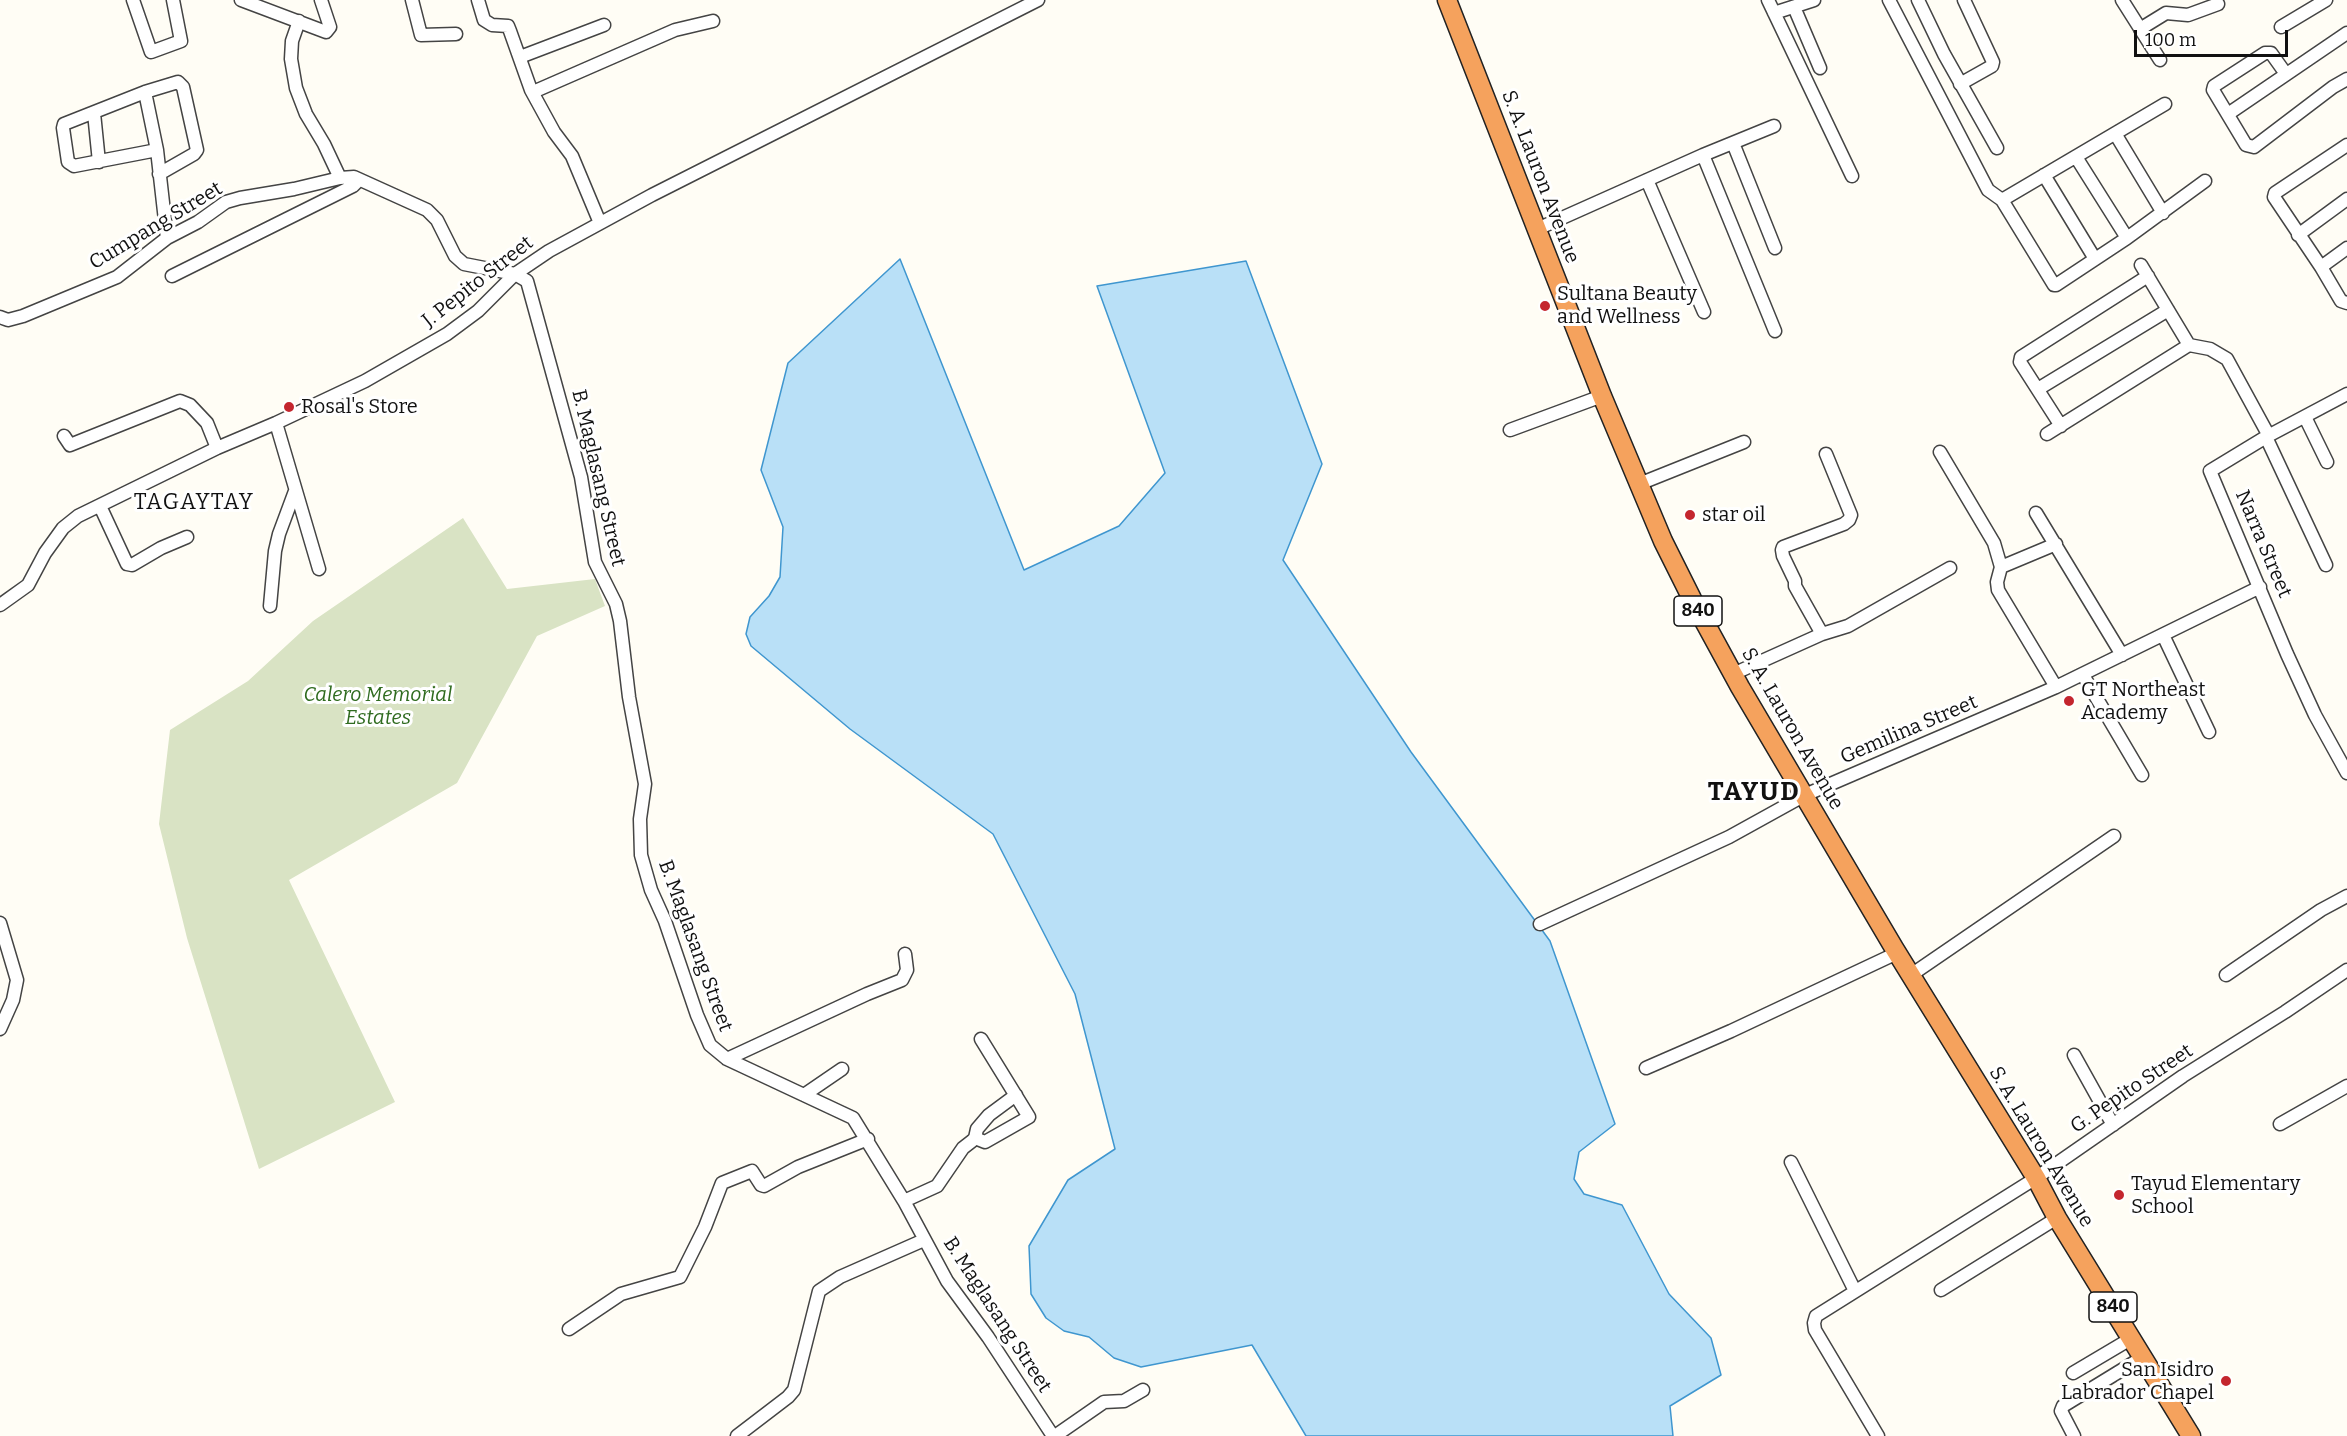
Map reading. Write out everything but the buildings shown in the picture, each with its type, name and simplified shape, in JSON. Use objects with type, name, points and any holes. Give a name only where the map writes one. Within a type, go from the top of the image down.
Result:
[{"type":"highway","name":"S. A. Lauron Avenue","points":[[1447,0],[1535,230],[1602,396],[1639,484],[1692,599],[1733,674],[1897,953],[2191,1436]]},
{"type":"street","points":[[133,0],[151,52],[181,41],[173,0]]},
{"type":"street","points":[[242,0],[326,32],[330,27],[321,0]]},
{"type":"street","points":[[413,0],[421,36],[456,34]]},
{"type":"street","points":[[478,0],[484,20],[492,25],[508,27],[533,92],[554,132],[572,156],[600,223]]},
{"type":"street","name":"J. Pepito Street","points":[[0,605],[28,585],[45,553],[63,528],[78,516],[217,448],[365,381],[447,334],[478,311],[515,274],[549,251],[1038,0]]},
{"type":"street","points":[[1768,0],[1852,176]]},
{"type":"street","points":[[1774,14],[1814,0]]},
{"type":"street","points":[[1889,0],[1988,190],[2002,200],[2054,285],[2127,238],[2205,181]]},
{"type":"street","points":[[1918,0],[1960,84],[1997,148]]},
{"type":"street","points":[[1960,84],[1992,66],[1993,62],[1964,0]]},
{"type":"street","points":[[2122,0],[2160,60]]},
{"type":"street","points":[[2282,27],[2318,2]]},
{"type":"street","points":[[2140,29],[2166,13],[2188,15],[2218,4]]},
{"type":"street","points":[[1794,7],[1820,68]]},
{"type":"street","points":[[299,21],[292,41],[291,59],[297,88],[306,114],[324,144],[340,178]]},
{"type":"street","points":[[533,92],[675,30],[714,21]]},
{"type":"street","points":[[520,57],[604,25]]},
{"type":"street","points":[[2228,114],[2347,33]]},
{"type":"street","points":[[2286,74],[2271,53],[2265,53],[2214,86],[2213,90],[2246,145],[2254,147],[2333,87],[2347,79]]},
{"type":"street","points":[[158,150],[99,162],[70,165],[64,124],[145,92],[174,83],[181,84],[197,144],[194,154],[159,174]]},
{"type":"street","points":[[145,92],[158,150],[167,238]]},
{"type":"street","points":[[2002,200],[2116,135],[2165,104]]},
{"type":"street","points":[[94,113],[99,162]]},
{"type":"street","points":[[1535,230],[1702,155],[1774,126]]},
{"type":"street","points":[[2116,135],[2163,213]]},
{"type":"street","points":[[1733,143],[1775,248]]},
{"type":"street","points":[[2347,145],[2274,195],[2274,199],[2342,301],[2347,303]]},
{"type":"street","points":[[1702,155],[1775,331]]},
{"type":"street","points":[[2076,157],[2127,238]]},
{"type":"street","points":[[2044,175],[2095,259]]},
{"type":"street","name":"Cumpang Street","points":[[0,317],[8,320],[23,316],[117,277],[167,238],[198,222],[226,202],[340,178],[354,177],[427,210],[437,220],[455,256],[464,264],[515,274]]},
{"type":"street","points":[[172,276],[353,186],[359,180]]},
{"type":"street","points":[[1647,180],[1704,312]]},
{"type":"street","points":[[2298,235],[2347,199]]},
{"type":"street","points":[[2321,267],[2347,248]]},
{"type":"street","points":[[2061,426],[2020,362],[2023,354],[2145,270],[2189,345]]},
{"type":"street","name":"B. Maglasang Street","points":[[515,274],[527,281],[530,287],[581,477],[595,562],[616,604],[620,621],[629,697],[645,784],[640,819],[641,855],[645,871],[710,1045],[727,1059],[853,1118],[904,1201],[947,1281],[988,1336],[1054,1436]]},
{"type":"street","points":[[2038,389],[2168,310]]},
{"type":"street","points":[[2047,434],[2189,345],[2210,349],[2227,359],[2268,437],[2326,565]]},
{"type":"street","name":"Narra Street","points":[[2347,394],[2210,471],[2296,674],[2347,773]]},
{"type":"street","points":[[1510,429],[1602,396]]},
{"type":"street","points":[[64,436],[70,445],[180,401],[190,405],[207,423],[217,448]]},
{"type":"street","points":[[2305,417],[2327,462]]},
{"type":"street","points":[[276,423],[319,569]]},
{"type":"street","points":[[1639,484],[1744,442]]},
{"type":"street","points":[[1940,452],[1994,543],[2001,567],[1997,582],[1998,590],[2056,687]]},
{"type":"street","points":[[1822,634],[1795,586],[1796,581],[1782,550],[1783,547],[1844,524],[1849,520],[1851,515],[1826,454]]},
{"type":"street","points":[[270,606],[275,551],[295,491]]},
{"type":"street","points":[[100,506],[127,564],[132,565],[160,548],[187,537]]},
{"type":"street","points":[[2036,513],[2122,655]]},
{"type":"street","points":[[2001,567],[2056,543]]},
{"type":"street","points":[[1733,674],[1822,634],[1848,626],[1950,568]]},
{"type":"street","name":"Gemilina Street","points":[[1540,924],[1729,837],[1805,795],[2083,675],[2260,587]]},
{"type":"street","points":[[2163,635],[2209,732]]},
{"type":"street","points":[[2083,675],[2142,775]]},
{"type":"street","points":[[1911,975],[2114,836]]},
{"type":"street","points":[[2226,975],[2321,910],[2347,896]]},
{"type":"street","points":[[0,923],[17,980],[13,1000],[0,1029]]},
{"type":"street","points":[[1646,1068],[1897,953]]},
{"type":"street","points":[[727,1059],[902,980],[907,970],[905,954]]},
{"type":"street","name":"G. Pepito Street","points":[[1878,1436],[1815,1330],[1816,1316],[2036,1178],[2183,1076],[2347,970]]},
{"type":"street","points":[[975,1138],[985,1142],[1029,1117],[981,1039]]},
{"type":"street","points":[[2074,1055],[2113,1125]]},
{"type":"street","points":[[804,1095],[842,1069]]},
{"type":"street","points":[[2280,1124],[2346,1089]]},
{"type":"street","points":[[904,1201],[937,1186],[963,1148],[975,1138],[977,1129],[989,1115],[1016,1095]]},
{"type":"street","points":[[569,1329],[621,1294],[680,1277],[696,1248],[722,1183],[752,1171],[764,1186],[798,1167],[868,1139]]},
{"type":"street","points":[[1791,1162],[1855,1292]]},
{"type":"street","points":[[1941,1290],[2057,1218]]},
{"type":"street","points":[[737,1436],[753,1431],[794,1390],[819,1291],[840,1276],[924,1240]]},
{"type":"street","points":[[2073,1373],[2132,1338]]},
{"type":"street","points":[[2074,1436],[2061,1412],[2063,1406],[2143,1357]]},
{"type":"street","points":[[1054,1436],[1104,1402],[1124,1401],[1143,1390]]},
{"type":"green space","name":"Calero Memorial Estates","points":[[463,518],[507,589],[595,579],[605,606],[537,636],[457,783],[289,880],[395,1102],[259,1169],[187,938],[159,824],[170,730],[248,681],[313,621]]},
{"type":"water","points":[[900,259],[1024,570],[1119,526],[1165,473],[1097,286],[1246,261],[1322,464],[1283,560],[1411,752],[1550,941],[1615,1124],[1579,1152],[1574,1179],[1584,1194],[1622,1205],[1669,1294],[1711,1338],[1721,1375],[1670,1406],[1673,1436],[1306,1436],[1252,1345],[1141,1367],[1114,1358],[1089,1337],[1064,1331],[1046,1318],[1031,1294],[1029,1246],[1068,1180],[1115,1149],[1075,994],[993,834],[850,729],[751,646],[746,634],[750,617],[769,596],[780,577],[783,527],[761,470],[788,363]]},
{"type":"place","name":"Sultana Beauty and Wellness","points":[[1545,306]]},
{"type":"place","name":"Rosal's Store","points":[[289,407]]},
{"type":"place","name":"star oil","points":[[1690,515]]},
{"type":"place","name":"GT Northeast Academy","points":[[2069,701]]},
{"type":"place","name":"Tayud Elementary School","points":[[2119,1195]]},
{"type":"place","name":"San Isidro Labrador Chapel","points":[[2226,1381]]},
{"type":"district","name":"TAGAYTAY","points":[[194,503]]},
{"type":"district","name":"TAYUD","points":[[1754,793]]}]
